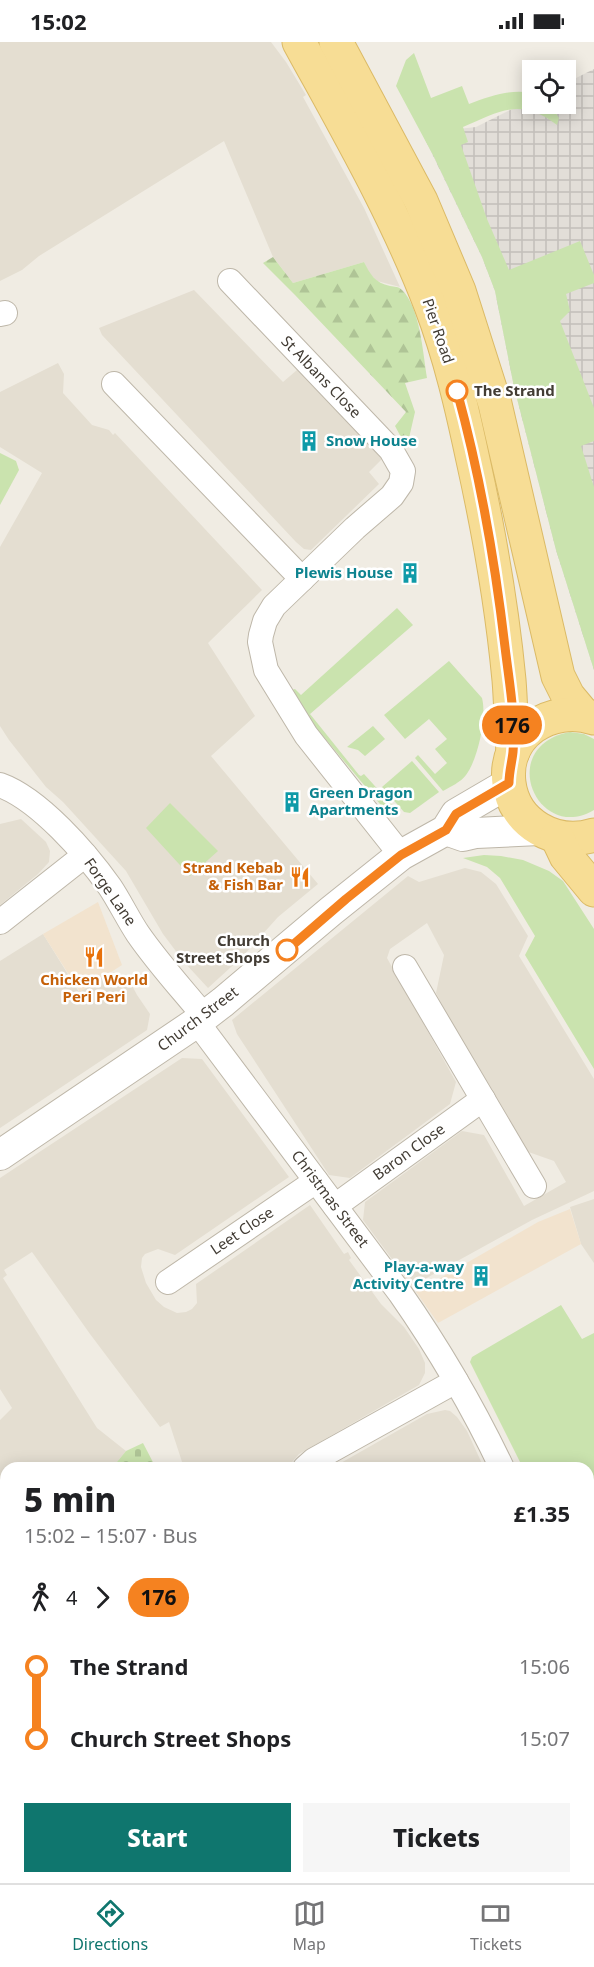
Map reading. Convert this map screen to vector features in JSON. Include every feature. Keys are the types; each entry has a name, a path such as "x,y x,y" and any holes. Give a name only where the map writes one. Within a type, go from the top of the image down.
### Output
{"main road":[{"name":"Pier Road","path":"299,42 383,197 418,274 447,354 468,435 489,541 509,678 514,801 524,818 573,838 566,855 594,890"},
{"path":"336,42 421,201 459,291 495,404 558,676 568,696 589,716"},
{"path":"511,768 529,729 555,715 569,713 589,716"}],"street":[{"name":"St Albans Close","path":"230,281 391,450 403,471 401,483 392,496 355,528 274,606 265,621 260,642 266,670 306,735 401,855"},
{"path":"114,384 302,579"},
{"name":"Church Street","path":"0,1155 200,1019 401,855 446,830 456,814 511,768"},
{"name":"Forge Lane","path":"0,785 26,798 37,807 85,855 112,890 139,935 200,1019"},
{"path":"446,830 464,836 476,833 573,838"},
{"path":"0,922 85,855"},
{"path":"405,967 534,1186"},
{"name":"Christmas Street","path":"200,1019 316,1181 407,1302 482,1425 499,1462"},
{"name":"Baron Close","path":"335,1206 483,1099"},
{"name":"Leet Close","path":"168,1282 316,1181"},
{"path":"312,1462 456,1381"}],"shaded area":[{"path":"0,42 271,42 306,95 303,97 364,208 400,287 377,281 369,273 364,262 293,283 273,257 224,141 39,256 22,270 0,281"},
{"path":"594,69 594,670 556,550 514,387 495,291 482,257 422,133 476,127 522,104 522,114 576,114 576,78"},
{"path":"194,290 283,382 297,370 382,459 369,472 379,484 311,550 304,549 296,542 102,335 99,328"},
{"path":"58,363 64,374 63,393 92,425 109,430 113,435 115,433 262,590 208,643 255,716 211,756 318,884 278,917 242,957 208,988 163,934 126,871 63,802 46,787 0,726 0,547 42,473 0,447 0,392"},
{"path":"21,819 46,842 50,851 49,862 0,905 0,824"},
{"path":"465,868 481,872 496,884 528,936 519,956 594,1079 594,1191 532,1220 412,1286 363,1220 365,1202 462,1131 484,1135 524,1206 566,1182 554,1161 520,1149 522,1143 515,1140 449,1018 436,993 444,955 427,923 390,949 387,958 456,1082 450,1104 350,1178 329,1175 237,1034 232,1020 408,876 419,882"},
{"path":"98,902 122,965 80,992 43,934"},
{"path":"43,934 79,992 111,972 127,976 150,1014 147,1030 0,1128 0,961"},
{"path":"182,1058 202,1059 289,1177 175,1255 158,1249 145,1254 141,1267 146,1283 156,1300 177,1313 192,1309 197,1303 196,1284 310,1205 344,1254 348,1252 351,1258 349,1260 381,1304 404,1327 419,1349 425,1363 425,1373 419,1385 299,1454 292,1462 182,1462 169,1422 160,1427 32,1252 4,1270 7,1275 3,1278 97,1428 126,1451 117,1462 0,1462 0,1420 12,1408 0,1389 0,1178"},
{"path":"594,1199 594,1263 581,1244 570,1207"},
{"path":"570,1209 581,1244 438,1323 416,1292 538,1222"},
{"path":"445,1410 457,1417 467,1431 481,1462 343,1462 427,1414"}],"green space":[{"path":"414,53 431,98 462,86 469,104 493,96 522,92 522,109 500,112 463,127 468,142 461,145 487,219 509,270 580,241 594,275 594,283 566,294 570,311 560,321 594,408 594,441 581,446 594,487 594,670 556,550 514,387 495,291 482,257 434,157 396,86 406,60"},
{"path":"539,114 556,114 559,118 557,125"},
{"path":"273,257 293,283 364,262 377,280 402,290 417,319 427,378 405,383 415,412 409,438 402,439 395,426 406,412 263,263"},
{"path":"0,453 16,461 19,470 0,505"},
{"path":"397,608 413,625 310,714 359,775 364,774 392,805 392,810 385,810 307,717 292,690 295,689 301,695"},
{"path":"449,661 482,698 483,716 478,749 470,768 461,780 443,791 415,758 418,755 435,774 447,763 435,749 447,739 429,719 405,739 384,715"},
{"path":"373,726 385,739 365,756 358,750 347,747"},
{"path":"570,732 584,734 594,739 594,810 574,817 556,814 542,804 532,789 530,772 534,755 547,741"},
{"path":"412,761 439,792 410,813 404,812 382,787"},
{"path":"170,803 218,851 190,876 146,828"},
{"path":"484,855 523,860 549,871 563,881 594,929 594,1069 525,955 535,936 500,878 487,867 463,858"},
{"path":"561,1305 582,1339 594,1333 594,1462 520,1462 470,1362 472,1357"},
{"path":"143,1443 153,1462 117,1462 126,1451"}],"bus line":[{"name":"176","path":"287,950 401,855 446,830 456,814 509,783 513,728 501,610 483,504 457,391"}],"place":[{"name":"The Strand","path":"457,391"},
{"name":"Snow House","path":"309,441"},
{"name":"Plewis House","path":"410,573"},
{"name":"Green Dragon Apartments","path":"292,802"},
{"name":"Strand Kebab & Fish Bar","path":"300,877"},
{"name":"Church Street Shops","path":"287,950"},
{"name":"Chicken World Peri Peri","path":"94,957"},
{"name":"Play-a-way Activity Centre","path":"481,1276"}]}
